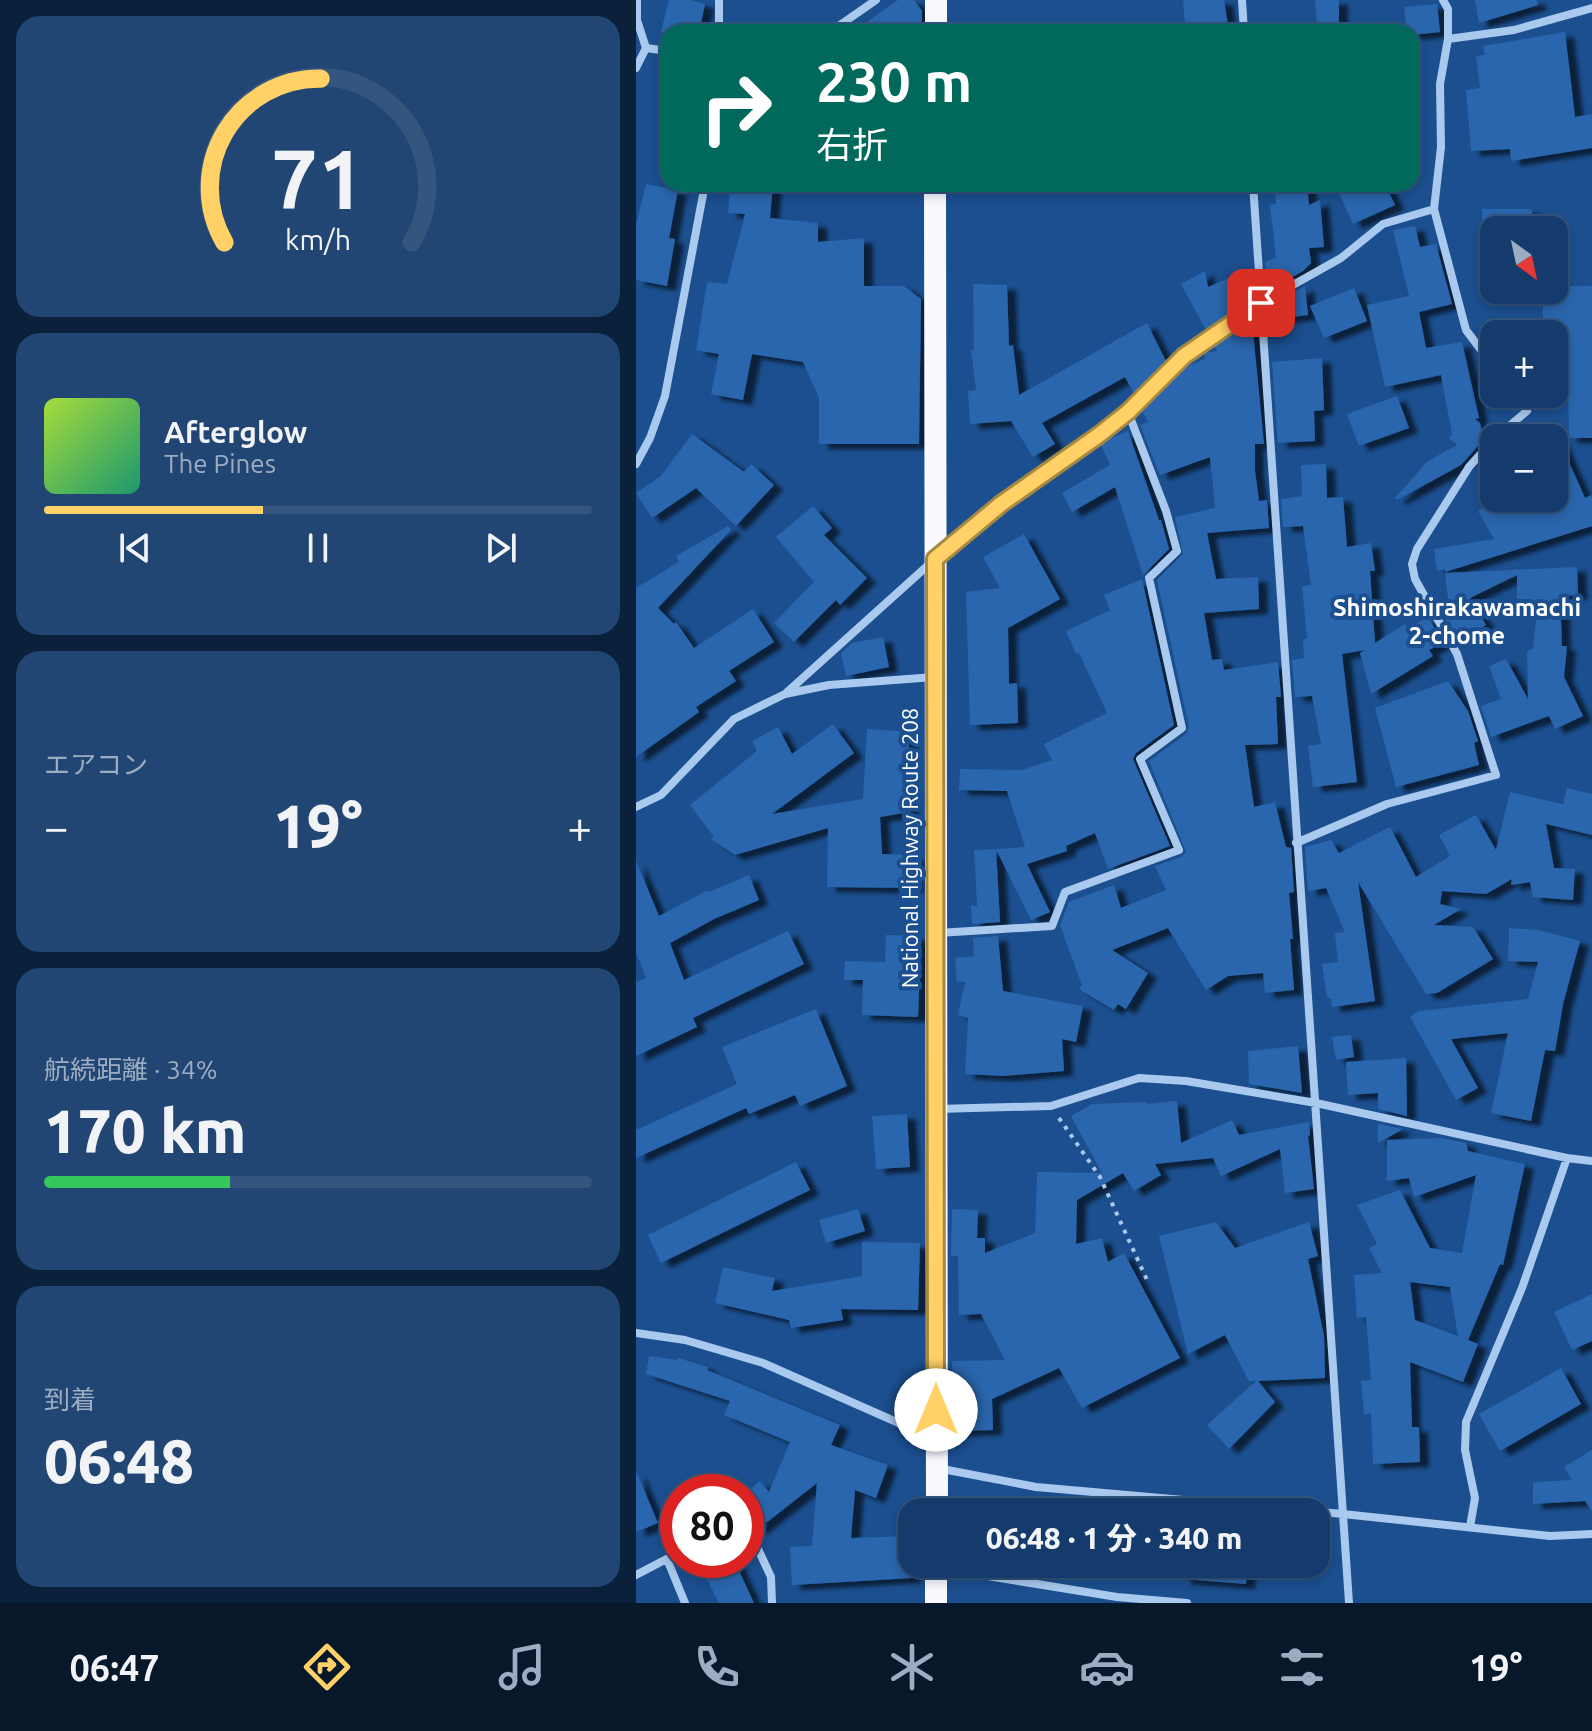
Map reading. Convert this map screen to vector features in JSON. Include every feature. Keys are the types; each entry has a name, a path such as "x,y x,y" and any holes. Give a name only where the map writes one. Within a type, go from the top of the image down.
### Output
{"highway":[{"path":"936,0 936,24"},
{"name":"National Highway Route 208","path":"935,192 937,1498"},
{"path":"936,1578 936,1603"}],"street":[{"path":"636,68 646,48 637,20 637,0"},
{"path":"719,0 719,24"},
{"path":"842,24 876,0"},
{"path":"1242,0 1244,24"},
{"path":"1443,0 1448,9 1448,39 1440,84 1441,147 1434,209 1466,330 1480,348"},
{"path":"1448,39 1514,30 1592,8"},
{"path":"646,48 660,50"},
{"path":"636,464 650,438 665,396 703,192"},
{"path":"1254,192 1349,1603"},
{"path":"785,694 1001,504 1128,412 1184,356 1261,303 1341,258 1383,224 1434,209"},
{"path":"1512,424 1527,411 1525,408"},
{"path":"935,933 1052,926 1065,892 1179,850 1140,759 1182,728 1149,578 1177,551 1166,511 1128,412"},
{"path":"1296,843 1387,804 1496,775 1457,654 1415,579 1412,564 1417,549 1469,467 1480,455"},
{"path":"636,807 661,795 734,719 785,694 829,685 935,676"},
{"path":"935,1109 1051,1106 1139,1078 1186,1081 1316,1103 1592,1161"},
{"path":"1470,1527 1475,1498 1465,1450 1466,1422 1522,1288 1567,1158"},
{"path":"636,1333 685,1340 763,1363 936,1440"},
{"path":"937,1468 1036,1487 1550,1536 1592,1534"},
{"path":"764,1562 771,1577 772,1603"},
{"path":"636,1575 660,1563"},
{"path":"675,1578 685,1603"},
{"path":"1006,1578 1117,1597 1187,1603"}],"path":[{"path":"1051,1106 1100,1177 1147,1280"}],"building":[{"path":"669,0 691,0 705,4 701,24 663,24"},
{"path":"898,0 914,0 922,11 922,24 864,24"},
{"path":"1183,0 1224,0 1228,24 1185,24"},
{"path":"1315,0 1339,0 1339,24 1317,24"},
{"path":"1475,0 1537,0 1538,5 1479,23"},
{"path":"1437,4 1440,32 1420,34 1420,24 1406,24 1404,7"},
{"path":"1565,32 1575,117 1592,114 1592,148 1511,161 1510,149 1471,151 1466,90 1480,88 1476,56 1485,55 1483,46"},
{"path":"646,184 660,187 660,192 678,192 669,238 675,239 667,286 636,280 636,225"},
{"path":"729,192 772,192 770,218 818,223 818,242 864,238 864,286 904,286 921,299 919,444 819,444 819,398 803,362 752,354 743,400 711,394 719,354 696,350 707,282 727,284 745,214 728,213"},
{"path":"1275,192 1308,192 1309,205 1320,200 1324,247 1309,248 1311,263 1303,271 1267,291 1265,262 1276,258 1270,205 1276,204"},
{"path":"1338,192 1389,192 1395,205 1353,224"},
{"path":"1482,209 1532,209 1532,216 1482,216"},
{"path":"1415,226 1420,247 1436,244 1452,304 1419,312 1426,348 1462,342 1479,418 1475,419 1480,424 1480,444 1461,465 1397,500 1395,498 1428,461 1457,445 1449,438 1452,434 1441,375 1385,387 1367,305 1409,296 1393,230"},
{"path":"1252,268 1254,299 1207,332 1181,284 1205,271 1208,287"},
{"path":"973,284 1007,285 1009,346 1013,345 1019,395 1147,323 1167,363 1135,395 1125,377 1042,423 1055,444 1033,457 1011,421 970,424 968,391 976,390 971,350 974,350"},
{"path":"1305,286 1308,315 1269,320 1268,307"},
{"path":"1568,286 1592,286 1592,438 1569,438 1568,320 1543,320 1543,304 1568,304"},
{"path":"1354,288 1367,321 1324,338 1310,306"},
{"path":"1255,316 1252,322 1264,444 1255,444 1255,471 1259,501 1267,500 1269,528 1207,533 1216,579 1258,577 1259,609 1204,613 1212,660 1222,659 1224,670 1278,662 1281,697 1276,697 1278,744 1245,745 1254,807 1275,802 1286,847 1291,848 1294,892 1289,893 1294,990 1265,993 1263,973 1228,976 1206,990 1168,928 1112,950 1148,973 1126,1009 1118,1004 1114,1010 1079,989 1082,985 1060,925 1069,902 1114,885 1121,908 1166,890 1155,866 1181,857 1186,852 1149,761 1186,734 1189,727 1157,580 1183,554 1175,517 1215,508 1210,457 1160,475 1140,425 1148,422 1141,409 1182,368 1205,359 1204,353 1217,351 1213,344"},
{"path":"1322,358 1324,410 1314,411 1315,441 1278,443 1272,362"},
{"path":"1397,396 1409,428 1359,446 1347,414"},
{"path":"1128,431 1169,549 1143,575 1115,487 1072,512 1062,493 1110,465 1100,443"},
{"path":"692,434 744,472 751,464 774,485 736,526 696,488 652,518 636,493 661,476"},
{"path":"1568,460 1585,498 1592,495 1592,526 1445,572 1445,569 1437,571 1434,549 1494,539 1478,511 1568,512"},
{"path":"1326,464 1327,498 1343,497 1347,547 1371,543 1375,571 1370,571 1375,643 1405,624 1408,628 1428,617 1443,643 1429,650 1433,656 1371,694 1360,653 1365,650 1342,654 1357,782 1313,787 1308,746 1321,744 1312,696 1295,697 1292,660 1304,658 1303,639 1307,639 1302,586 1311,585 1303,526 1283,527 1281,499 1302,496 1301,465"},
{"path":"813,506 832,528 824,535 867,578 840,605 836,600 794,642 774,623 814,582 776,537"},
{"path":"728,526 731,530 658,608 674,624 676,622 694,648 753,609 774,642 729,671 736,681 696,707 699,712 636,757 636,588 679,562 676,556"},
{"path":"1024,534 1060,599 1008,628 1009,684 1017,683 1018,723 970,725 966,592 1000,588 983,557"},
{"path":"1577,567 1578,595 1560,596 1562,646 1567,646 1564,677 1583,716 1555,729 1549,716 1491,737 1481,706 1501,699 1489,666 1506,659 1528,699 1527,651 1533,649 1537,612 1526,612 1526,599 1517,599 1517,575 1470,598 1486,625 1466,637 1464,632 1455,637 1441,610 1449,606 1445,573"},
{"path":"1142,579 1174,725 1136,753 1133,759 1170,846 1108,869 1095,833 1066,846 1067,851 1027,864 1050,912 1031,920 996,849 1025,847 1007,791 959,790 960,769 1022,770 1052,760 1044,744 1107,713 1066,631 1110,610 1104,595"},
{"path":"883,637 889,667 846,676 841,653 852,643"},
{"path":"1448,681 1468,711 1478,741 1474,743 1479,765 1396,787 1375,708"},
{"path":"833,724 854,753 772,814 863,799 867,729 910,732 906,789 910,812 880,817 882,854 915,855 914,888 827,887 828,828 735,855 711,839 714,837 690,805 757,751 752,741 778,727 792,754"},
{"path":"1567,788 1592,794 1592,835 1546,824 1554,868 1575,869 1573,900 1533,897 1530,882 1511,885 1512,879 1486,894 1442,891 1440,904 1461,909 1434,925 1473,927 1493,959 1437,993 1426,994 1358,882 1375,1001 1332,1007 1331,998 1327,998 1322,964 1338,962 1335,933 1345,932 1326,888 1308,891 1305,847 1331,840 1339,853 1390,827 1416,877 1450,856 1439,835 1476,815 1496,850 1510,792 1563,804"},
{"path":"996,849 1000,922 972,924 971,906 977,906 974,850"},
{"path":"636,861 659,916 708,890 749,875 759,900 714,919 670,943 684,980 788,931 804,964 693,1018 697,1027 636,1056 636,982 646,978 636,952"},
{"path":"1509,928 1539,930 1580,941 1563,1004 1555,1051 1545,1050 1531,1121 1491,1113 1508,1033 1451,1039 1478,1088 1456,1100 1410,1017 1419,1011 1528,999 1538,962 1508,961"},
{"path":"886,935 921,936 918,1017 862,1015 863,980 844,980 845,961 885,962"},
{"path":"998,936 1003,991 1083,1006 1076,1042 1062,1039 1064,1071 1003,1076 965,1074 968,1018 958,1015 965,982 957,982 955,958 974,956 973,938"},
{"path":"816,1009 847,1086 800,1106 795,1095 749,1114 746,1108 636,1158 636,1130 737,1084 722,1047"},
{"path":"1351,1035 1354,1057 1336,1060 1332,1037"},
{"path":"1298,1046 1302,1093 1249,1084 1248,1051"},
{"path":"1406,1058 1407,1116 1378,1109 1378,1093 1348,1095 1346,1062"},
{"path":"1177,1101 1181,1143 1232,1120 1239,1135 1309,1122 1314,1189 1285,1193 1280,1149 1221,1176 1213,1158 1155,1164 1161,1175 1134,1191 1123,1173 1077,1200 1076,1244 1102,1238 1108,1262 1124,1253 1180,1358 1082,1408 1059,1368 992,1399 993,1430 953,1431 952,1361 1005,1360 981,1314 959,1315 958,1256 951,1256 952,1209 978,1210 977,1238 985,1238 985,1253 1035,1233 1037,1172 1102,1173 1071,1116 1092,1104"},
{"path":"907,1114 910,1167 876,1169 872,1116"},
{"path":"1378,1124 1403,1129 1378,1143"},
{"path":"1442,1138 1466,1143 1468,1151 1525,1164 1503,1265 1500,1264 1468,1340 1478,1344 1463,1382 1410,1362 1412,1427 1419,1427 1420,1462 1373,1464 1371,1413 1364,1415 1361,1381 1371,1380 1366,1317 1357,1318 1354,1275 1382,1273 1369,1248 1377,1244 1357,1205 1400,1190 1430,1248 1462,1253 1476,1175 1414,1197 1409,1178 1387,1181 1387,1140","holes":["1410,1282 1450,1287 1458,1336 1415,1320"]},
{"path":"796,1162 810,1190 661,1263 648,1235"},
{"path":"858,1209 865,1231 826,1243 819,1220"},
{"path":"1216,1222 1235,1248 1309,1222 1318,1256 1308,1259 1324,1336 1325,1378 1258,1381 1275,1402 1229,1449 1207,1425 1256,1381 1249,1381 1225,1335 1188,1354 1159,1236"},
{"path":"862,1242 920,1243 918,1310 841,1309 843,1320 791,1328 789,1320 715,1303 723,1267 775,1278 772,1291 862,1276"},
{"path":"1592,1294 1592,1341 1572,1350 1554,1312"},
{"path":"649,1356 678,1358 708,1367 707,1370 840,1425 831,1445 888,1465 876,1498 855,1490 851,1538 898,1536 898,1578 912,1578 792,1585 790,1547 812,1546 817,1483 764,1525 764,1486 769,1492 790,1442 724,1415 730,1401 646,1374"},
{"path":"1561,1368 1581,1404 1500,1451 1479,1414"},
{"path":"1592,1450 1592,1512 1585,1501 1533,1504 1533,1482 1572,1480 1564,1467"},
{"path":"636,1471 658,1523 636,1532"},
{"path":"706,1578 742,1578 754,1603 719,1603"},
{"path":"1182,1578 1246,1578 1246,1584"}],"district":[{"name":"Shimoshirakawamachi 2-chome","path":"1457,621"}],"route":[{"path":"936,1410 935,559 1001,504 1128,412 1184,356 1261,303"}]}
